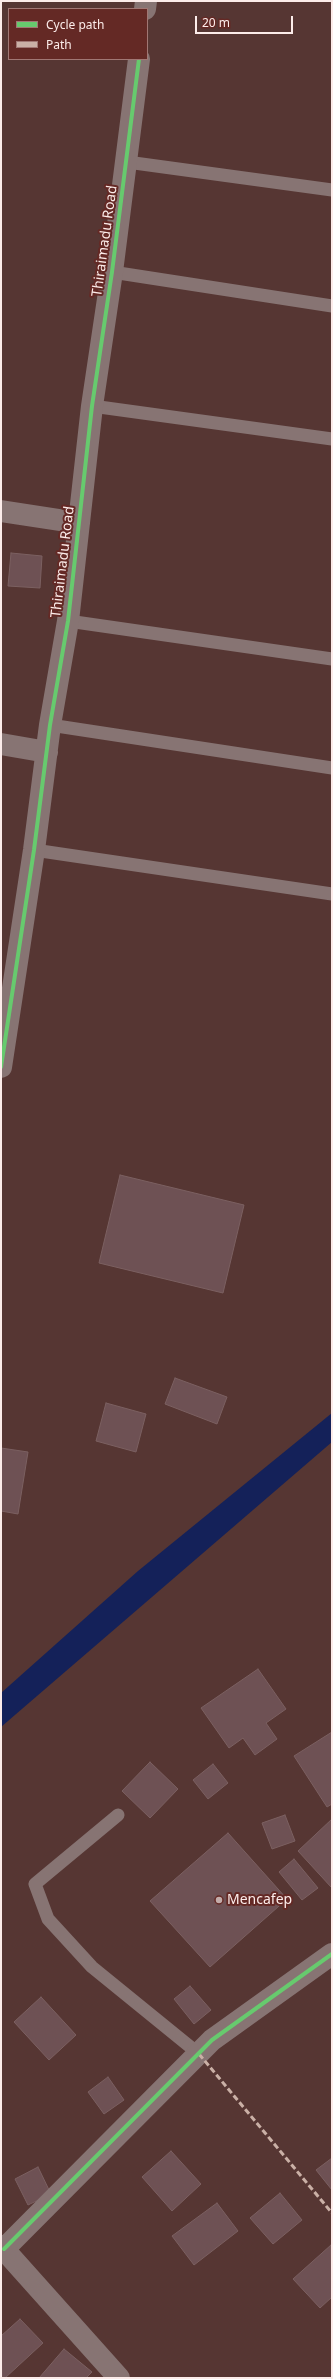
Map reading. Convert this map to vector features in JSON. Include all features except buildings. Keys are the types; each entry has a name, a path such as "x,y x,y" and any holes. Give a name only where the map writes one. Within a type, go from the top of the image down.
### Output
{"street":[{"name":"Thiraimadu Road","path":"1,1067 5,1012 34,850 50,725 68,621 92,406 127,162 139,60"},
{"path":"1,511 79,523"},
{"path":"1,744 47,752"},
{"path":"119,2378 2,2248 212,2040 332,1954"}],"lane":[{"path":"127,162 332,190"},
{"path":"112,272 332,306"},
{"path":"92,406 332,439"},
{"path":"68,621 332,659"},
{"path":"50,725 332,768"},
{"path":"34,850 332,894"},
{"path":"118,1815 35,1884 48,1920 92,1967 199,2054"}],"shaded area":[{"path":"332,1413 332,1442 1,1727 1,1693 138,1571"}],"marked path":[{"path":"199,2054 332,2213"}],"cycle path":[{"path":"1,1067 34,850 50,725 68,621 92,406 112,272 139,60"},
{"path":"4,2249 212,2040 332,1954"}],"place":[{"name":"Mencafep","path":"219,1900"}]}
